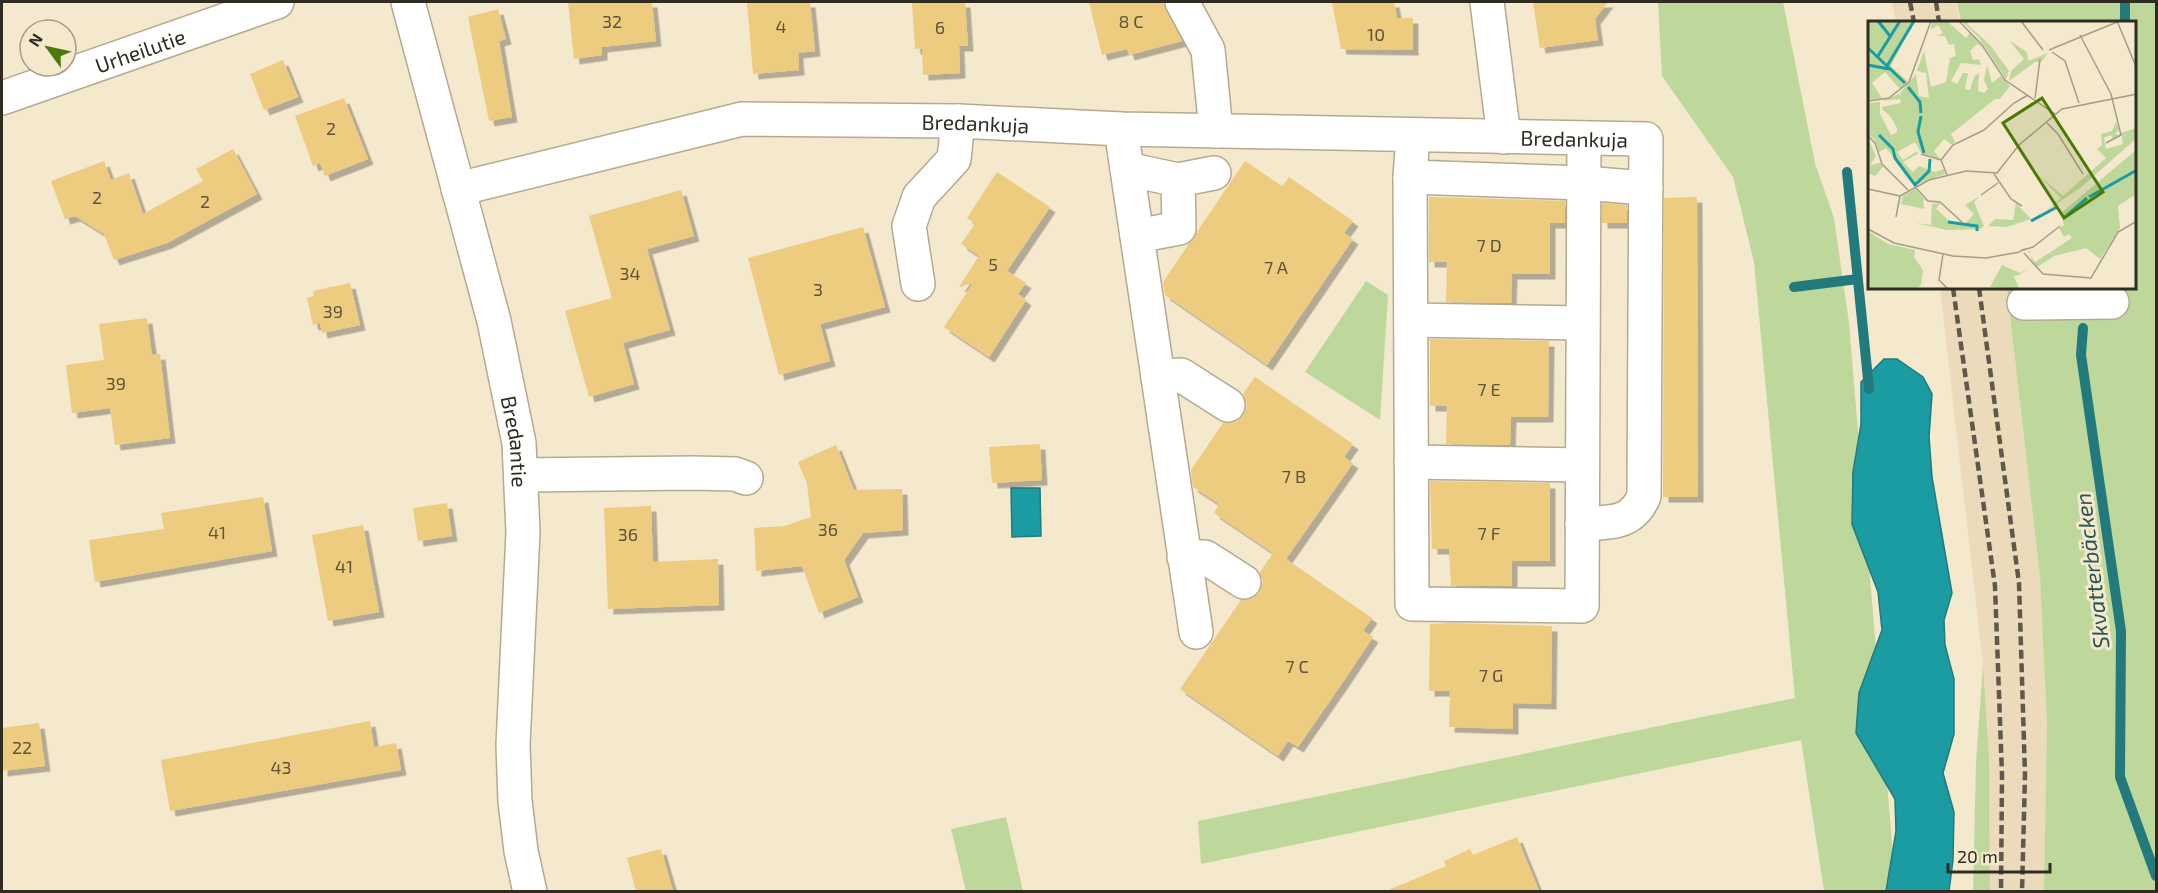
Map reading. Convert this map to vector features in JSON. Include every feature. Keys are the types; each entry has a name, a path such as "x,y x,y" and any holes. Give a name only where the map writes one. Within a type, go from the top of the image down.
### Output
{"street":[{"name":"Urheilutie","path":"2,98 277,2"},
{"name":"Bredantie","path":"408,2 494,321 519,443 523,532 513,745 514,790 521,851 530,891"},
{"path":"1182,2 1208,50 1216,131"},
{"name":"Bredankuja","path":"1487,2 1503,136"},
{"name":"Bredankuja","path":"458,189 742,119 1646,139 1646,188"},
{"path":"918,284 909,226 919,197 954,159 958,122"},
{"path":"1121,129 1158,377 1178,447 1184,557 1196,632"},
{"path":"1413,135 1410,177 1412,604 1582,606 1584,138"},
{"path":"1127,168 1178,180 1214,173"},
{"path":"1410,177 1583,183 1646,188 1644,496 1639,509 1623,520 1582,524"},
{"path":"1137,236 1179,228 1178,180"},
{"path":"2024,303 2112,302"},
{"path":"1411,320 1582,323"},
{"path":"1158,377 1181,375 1228,405"},
{"path":"1411,462 1582,465"},
{"path":"521,474 702,473 735,474 746,478"},
{"path":"1184,557 1206,557 1244,582"}],"shaded area":[{"path":"1892,2 1956,2 1960,21 1896,21"},
{"path":"1940,290 2007,290 2011,310 2040,577 2047,723 2044,891 1990,891 1989,757 1983,665"}],"green space":[{"path":"1658,2 1783,2 1815,163 1834,218 1849,323 1896,891 1824,891 1801,740 1201,864 1198,821 1795,698 1754,262 1733,177 1662,76"},
{"path":"1957,2 2156,2 2156,891 2044,891 2047,723 2040,577 2007,290 2137,290 2137,21 1961,21"},
{"path":"1366,281 1388,295 1380,420 1305,372"},
{"path":"1983,665 1989,757 1990,891 1973,892 1976,763"},
{"path":"1006,817 1023,891 966,891 951,829"}],"water":[{"path":"1884,359 1897,359 1923,377 1932,394 1929,437 1932,477 1952,593 1944,620 1945,645 1954,679 1954,734 1943,773 1954,812 1953,860 1949,891 1886,891 1896,831 1895,799 1856,733 1859,693 1882,630 1878,592 1852,524 1853,472 1861,424 1861,382"},
{"path":"1011,488 1040,488 1041,536 1012,537"}],"building":[{"path":"568,2 652,2 656,41 602,47 602,55 574,59"},
{"path":"747,2 810,2 815,51 798,53 799,70 753,74"},
{"path":"912,2 965,2 968,46 959,46 960,73 923,75 922,48 915,49"},
{"path":"1089,2 1163,2 1182,41 1129,55 1127,49 1102,55"},
{"path":"1332,2 1394,2 1397,18 1413,18 1413,50 1341,49"},
{"path":"1533,2 1608,2 1595,19 1598,40 1540,48"},
{"path":"498,9 506,39 499,41 512,117 489,121 468,17"},
{"path":"283,60 298,97 264,110 250,74"},
{"path":"344,98 368,159 325,176 320,163 313,166 295,116"},
{"path":"233,149 257,194 167,243 114,260 104,234 75,216 65,219 51,181 104,161 111,180 129,173 143,214 203,181 196,169"},
{"path":"1245,161 1282,186 1289,177 1353,221 1344,233 1353,239 1267,365 1165,295 1163,282"},
{"path":"997,172 1050,207 1007,271 1026,283 1018,294 1026,300 989,357 944,327 973,283 959,287 979,256 961,244 975,224 967,218"},
{"path":"681,190 694,236 647,249 670,330 623,343 634,384 589,397 565,311 612,298 589,216"},
{"path":"1429,197 1565,201 1565,223 1550,223 1550,274 1512,274 1511,303 1446,302 1447,262 1429,262"},
{"path":"1697,197 1698,497 1663,497 1664,198"},
{"path":"1602,203 1627,205 1627,223 1602,223"},
{"path":"863,227 885,307 820,324 830,361 779,375 748,258"},
{"path":"350,283 360,325 322,333 320,323 313,325 307,298 314,296 313,291"},
{"path":"147,318 152,355 160,354 170,438 115,445 110,408 72,413 66,365 104,360 99,324"},
{"path":"1430,339 1549,341 1548,417 1511,417 1510,445 1446,444 1447,406 1430,406"},
{"path":"1255,377 1353,444 1344,457 1353,463 1286,559 1372,618 1363,631 1373,637 1345,679 1298,747 1288,741 1278,756 1180,689 1241,600 1252,599 1259,593 1263,582 1260,572 1273,553 1214,513 1219,504 1193,487 1191,470 1223,423 1236,422 1243,416 1247,405 1243,394"},
{"path":"1040,444 1042,480 992,483 989,447"},
{"path":"836,445 854,490 902,489 903,530 863,533 844,560 858,597 819,613 802,566 756,571 754,528 785,526 811,517 807,484 798,462"},
{"path":"1430,481 1550,483 1550,561 1512,561 1512,586 1451,586 1449,549 1432,549"},
{"path":"263,497 272,551 95,582 89,540 164,529 161,513"},
{"path":"447,503 452,536 418,541 413,508"},
{"path":"651,506 653,562 718,559 719,605 608,609 604,508"},
{"path":"363,525 379,612 328,621 312,535"},
{"path":"1430,624 1552,626 1551,704 1513,703 1513,729 1449,727 1450,691 1429,691"},
{"path":"370,721 374,747 396,743 401,770 170,811 161,760"},
{"path":"39,723 45,766 2,771 2,728"},
{"path":"1517,837 1539,891 1386,891 1446,866 1444,861 1470,849 1473,855"},
{"path":"661,849 673,891 636,891 627,858"}],"waterway":[{"name":"Skvatterbäcken","path":"2125,2 2125,21"},
{"path":"1847,172 1869,389"},
{"path":"1794,287 1858,279"},
{"name":"Skvatterbäcken","path":"2083,328 2081,355 2121,631 2120,777 2156,876"}],"railway":[{"path":"1910,2 1914,21"},
{"path":"1936,2 1939,21"},
{"path":"1953,290 1995,586 2002,775 2001,892"},
{"path":"1979,290 2019,583 2025,775 2022,892"}]}
